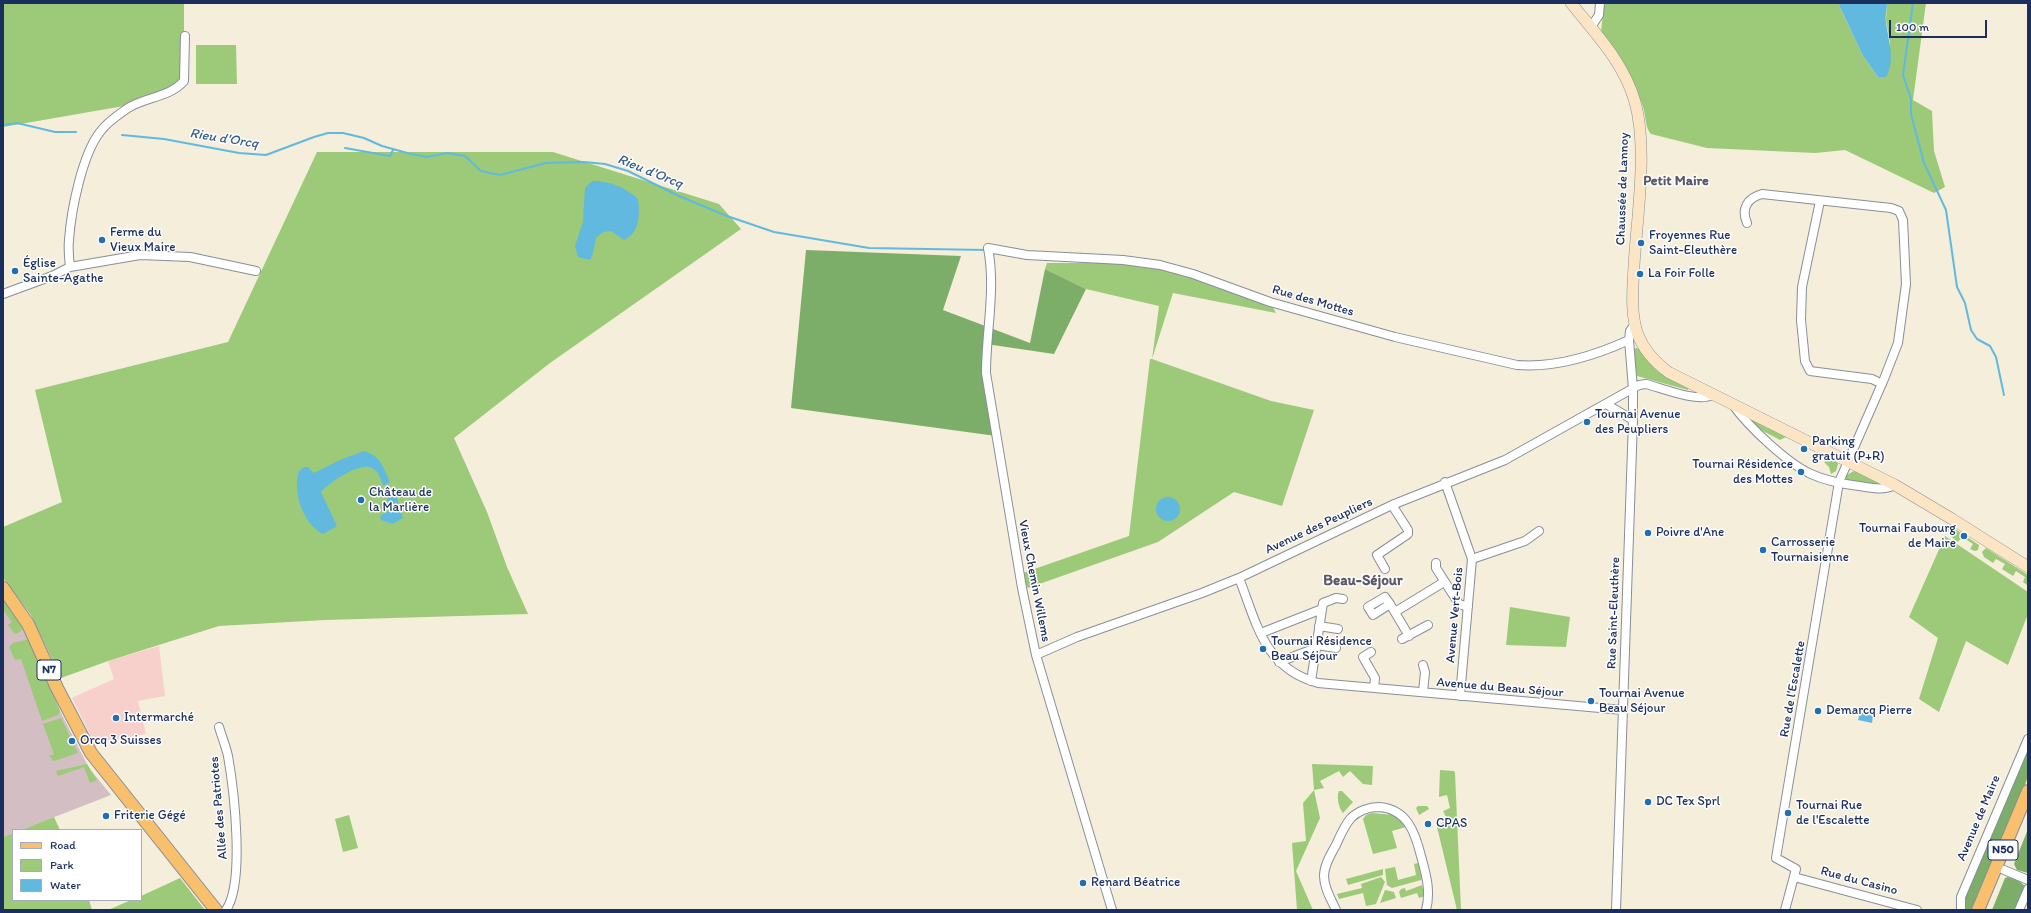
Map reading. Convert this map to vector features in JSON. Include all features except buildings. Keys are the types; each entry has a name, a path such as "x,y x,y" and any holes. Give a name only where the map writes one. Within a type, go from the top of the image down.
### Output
{"main road":[{"name":"Chaussée de Lannoy","path":"1571,3 1613,56 1627,80 1635,102 1639,125 1640,152 1632,299 1635,324 1641,343 1660,366 1677,377 1895,485 2028,567"},
{"name":"N7","path":"3,588 28,624 57,688 91,753 216,910"},
{"name":"N50","path":"1978,910 2028,791"},
{"name":"N50","path":"1987,910 2028,811"}],"street":[{"path":"1591,27 1599,15 1600,3"},
{"path":"70,267 69,241 75,200 88,156 99,133 112,119 129,108 177,89 181,85 184,80 185,36"},
{"name":"Rue de l'Escalette","path":"1747,223 1744,216 1745,207 1753,196 1762,194 1892,208 1899,211 1903,220 1906,284 1898,343 1882,384 1847,460 1839,482 1776,858 1796,869 1794,877"},
{"path":"1820,201 1802,287 1801,320 1805,361 1810,371 1872,379 1882,384"},
{"name":"Rue des Mottes","path":"988,248 1027,255 1123,260 1160,265 1192,274 1284,306 1394,337 1454,352 1517,365 1532,366 1587,357 1628,340"},
{"name":"Vieux Chemin Willems","path":"988,248 992,275 986,344 986,373 1022,588 1036,655 1112,910"},
{"path":"3,294 52,276 70,267 140,255 190,257 256,271"},
{"path":"1628,340 1630,331 1635,324"},
{"name":"Rue Saint-Eleuthère","path":"1616,910 1633,420 1633,389 1628,340"},
{"name":"Avenue des Peupliers","path":"1036,655 1077,637 1202,593 1239,578 1392,505 1445,482 1505,460 1633,389 1639,384 1646,384 1692,396 1708,397 1712,395"},
{"path":"1606,404 1633,420"},
{"path":"1732,404 1746,423 1794,463 1811,474 1839,482 1876,489 1887,489 1895,485"},
{"name":"Avenue Vert-Bois","path":"1445,482 1472,559 1460,696"},
{"path":"1385,569 1377,555 1408,534 1408,530 1392,505"},
{"name":"Avenue Vert-Bois","path":"1472,559 1525,541 1539,530"},
{"path":"1436,563 1436,568 1459,604 1468,607"},
{"name":"Avenue du Beau Séjour","path":"1239,578 1266,645 1279,662 1291,673 1311,682 1623,710"},
{"path":"1394,612 1444,582"},
{"path":"1311,682 1323,603 1336,598 1343,599"},
{"path":"1390,604 1405,638 1428,625"},
{"path":"1261,633 1322,609"},
{"path":"1319,626 1338,629"},
{"path":"1279,662 1316,646 1336,648"},
{"path":"1371,652 1363,657 1374,678 1374,688"},
{"path":"1423,664 1425,672 1423,692"},
{"name":"Allée des Patriotes","path":"219,727 228,755 237,851 233,896 226,910"},
{"name":"Avenue de Maire","path":"1961,910 1961,897 2028,739"},
{"path":"1336,910 1325,884 1324,874 1326,864 1350,820 1358,813 1375,807 1385,808 1398,813 1406,820 1414,832 1428,884 1429,897 1426,910"},
{"path":"2004,870 2028,880"},
{"path":"1785,910 1794,877"},
{"name":"Rue du Casino","path":"1794,877 1917,910"},
{"path":"2019,910 2028,889"}],"shaded area":[{"path":"3,599 30,639 61,713 89,768 111,795 24,829 12,829 12,833 3,837"},
{"path":"159,646 165,696 138,701 146,734 94,743 72,698 114,679 108,661"}],"green space":[{"path":"3,3 184,3 184,81 141,103 3,127"},
{"path":"1604,3 1838,3 1863,56 1878,77 1886,77 1890,43 1886,20 1887,3 1926,3 1913,100 1932,111 1934,151 1945,187 1934,193 1845,150 1815,153 1707,148 1651,134 1648,129 1644,110 1631,77 1601,32"},
{"path":"196,45 236,45 237,84 196,84"},
{"path":"317,152 553,152 719,204 741,229 550,363 454,438 487,512 507,567 528,614 325,620 219,626 108,661 61,678 31,615 3,578 3,527 62,502 35,390 228,342"},
{"path":"806,250 961,256 943,310 1030,343 1045,269 1086,289 1054,354 986,344 996,436 791,408"},
{"path":"1047,263 1146,263 1270,302 1276,313 1173,293 1152,359 1159,306 1086,289 1045,269"},
{"path":"1636,348 1640,349 1688,387 1688,390 1637,376 1632,351"},
{"path":"1150,359 1271,401 1314,410 1282,506 1234,492 1158,542 1028,588 1020,574 1129,536"},
{"path":"1750,419 1835,460 1838,464 1836,471 1831,474 1829,467 1824,462 1830,459 1786,437 1780,440 1763,431 1749,420"},
{"path":"1854,471 1858,471 1878,481 1877,485 1845,480 1845,476"},
{"path":"1949,525 1979,545 1978,550 1975,551 1970,549 1973,544 1962,537 1958,542 1950,535 1948,531"},
{"path":"1945,536 2028,592 2028,614 2008,665 1966,641 1939,712 1919,699 1938,638 1909,617"},
{"path":"1986,548 2028,575 2027,585 2023,582 2025,577 2016,571 2013,576 2002,569 2005,564 1996,559 1993,563 1984,557 1982,552"},
{"path":"3,599 23,628 20,632 15,634 8,625 12,622 3,610"},
{"path":"1510,607 1570,617 1566,647 1506,645"},
{"path":"30,639 60,711 58,715 42,721 21,659 15,660 9,647 13,643"},
{"path":"61,718 78,753 54,761 49,756 54,754 43,724"},
{"path":"2028,748 2028,776 2024,788 1973,910 1964,910 1964,896"},
{"path":"87,764 97,780 90,783 84,767 58,776 56,771"},
{"path":"1312,764 1373,766 1372,785 1363,784 1350,771 1343,777 1339,771 1320,781 1324,788 1314,790"},
{"path":"1440,770 1454,771 1455,773 1461,910 1457,910 1437,827 1447,819 1443,811 1450,808 1447,795 1439,797"},
{"path":"1314,790 1320,818 1296,871 1313,910 1297,910 1292,843 1306,841 1303,803"},
{"path":"1339,791 1342,791 1353,802 1343,813 1338,802"},
{"path":"1418,806 1427,806 1429,809 1419,815 1416,808"},
{"path":"1372,813 1394,815 1406,827 1392,831 1397,848 1373,854 1363,819 1366,815"},
{"path":"349,815 358,848 343,852 335,819"},
{"path":"54,817 60,829 24,829"},
{"path":"2028,829 2028,873 2017,870 2014,864"},
{"path":"12,833 12,901 89,901 92,910 3,910 3,837"},
{"path":"1418,863 1422,877 1421,880 1392,888 1387,885 1385,869 1395,867 1398,880 1416,875 1414,864"},
{"path":"1383,869 1383,875 1348,885 1346,879"},
{"path":"1381,877 1385,882 1376,904 1366,906 1363,893 1339,899 1337,894 1362,888 1361,884"},
{"path":"2008,877 2019,881 2025,886 2015,910 1992,910 2005,878"},
{"path":"180,878 205,910 108,910 129,901 142,901 142,896"},
{"path":"1422,885 1425,896 1419,898 1417,893 1401,898 1399,892 1401,889 1405,888 1406,891"},
{"path":"1385,890 1394,892 1396,898 1380,903"}],"water":[{"path":"1838,3 1887,3 1886,20 1891,57 1889,71 1886,77 1878,77 1863,56"},
{"path":"592,181 611,184 628,191 638,199 639,217 633,233 624,240 611,231 603,232 596,238 590,260 578,257 575,246 583,222 585,188"},
{"path":"364,451 370,453 378,459 390,482 383,486 376,471 367,467 353,470 330,483 321,492 337,526 323,534 310,523 301,507 297,488 299,471 304,467 308,467 314,473 340,460"},
{"path":"392,491 396,495 403,518 393,524 381,520 380,516 390,510 385,493"},
{"path":"1168,497 1173,498 1179,504 1179,514 1173,520 1168,521 1163,520 1157,514 1156,509 1157,504 1163,498"},
{"path":"1860,712 1873,716 1872,723 1858,720"}],"waterway":[{"path":"1913,3 1903,75 1911,99 1911,114 1924,163 1946,210 1957,287 1965,303 1971,330 1977,339 1990,346 1996,357 2004,395"},
{"name":"Rieu d'Orcq","path":"3,125 17,123 55,132 76,132"},
{"name":"Rieu d'Orcq","path":"122,135 164,139 239,153 266,155 314,137 328,133 343,133 364,138 382,146 411,154 427,157 447,153 465,156 481,171 500,175 546,163 584,162 605,164 628,171 679,196 727,216 774,232 869,248 986,250"},
{"path":"345,148 390,156 393,150"}],"place":[{"name":"Ferme du Vieux Maire","path":"102,240"},
{"name":"Froyennes Rue Saint-Eleuthère","path":"1641,243"},
{"name":"Église Sainte-Agathe","path":"15,271"},
{"name":"La Foir Folle","path":"1640,274"},
{"name":"Tournai Avenue des Peupliers","path":"1587,422"},
{"name":"Parking gratuit (P+R)","path":"1804,449"},
{"name":"Tournai Résidence des Mottes","path":"1801,472"},
{"name":"Château de la Marlière","path":"361,500"},
{"name":"Poivre d'Ane","path":"1648,533"},
{"name":"Tournai Faubourg de Maire","path":"1964,536"},
{"name":"Carrosserie Tournaisienne","path":"1763,550"},
{"name":"Tournai Résidence Beau Séjour","path":"1263,649"},
{"name":"Tournai Avenue Beau Séjour","path":"1591,701"},
{"name":"Demarcq Pierre","path":"1818,711"},
{"name":"Intermarché","path":"116,718"},
{"name":"Orcq 3 Suisses","path":"72,741"},
{"name":"DC Tex Sprl","path":"1648,802"},
{"name":"Tournai Rue de l'Escalette","path":"1788,813"},
{"name":"Friterie Gégé","path":"106,816"},
{"name":"CPAS","path":"1428,824"},
{"name":"Renard Béatrice","path":"1083,883"}],"district":[{"name":"Petit Maire","path":"1676,181"},
{"name":"Beau-Séjour","path":"1363,581"}]}
